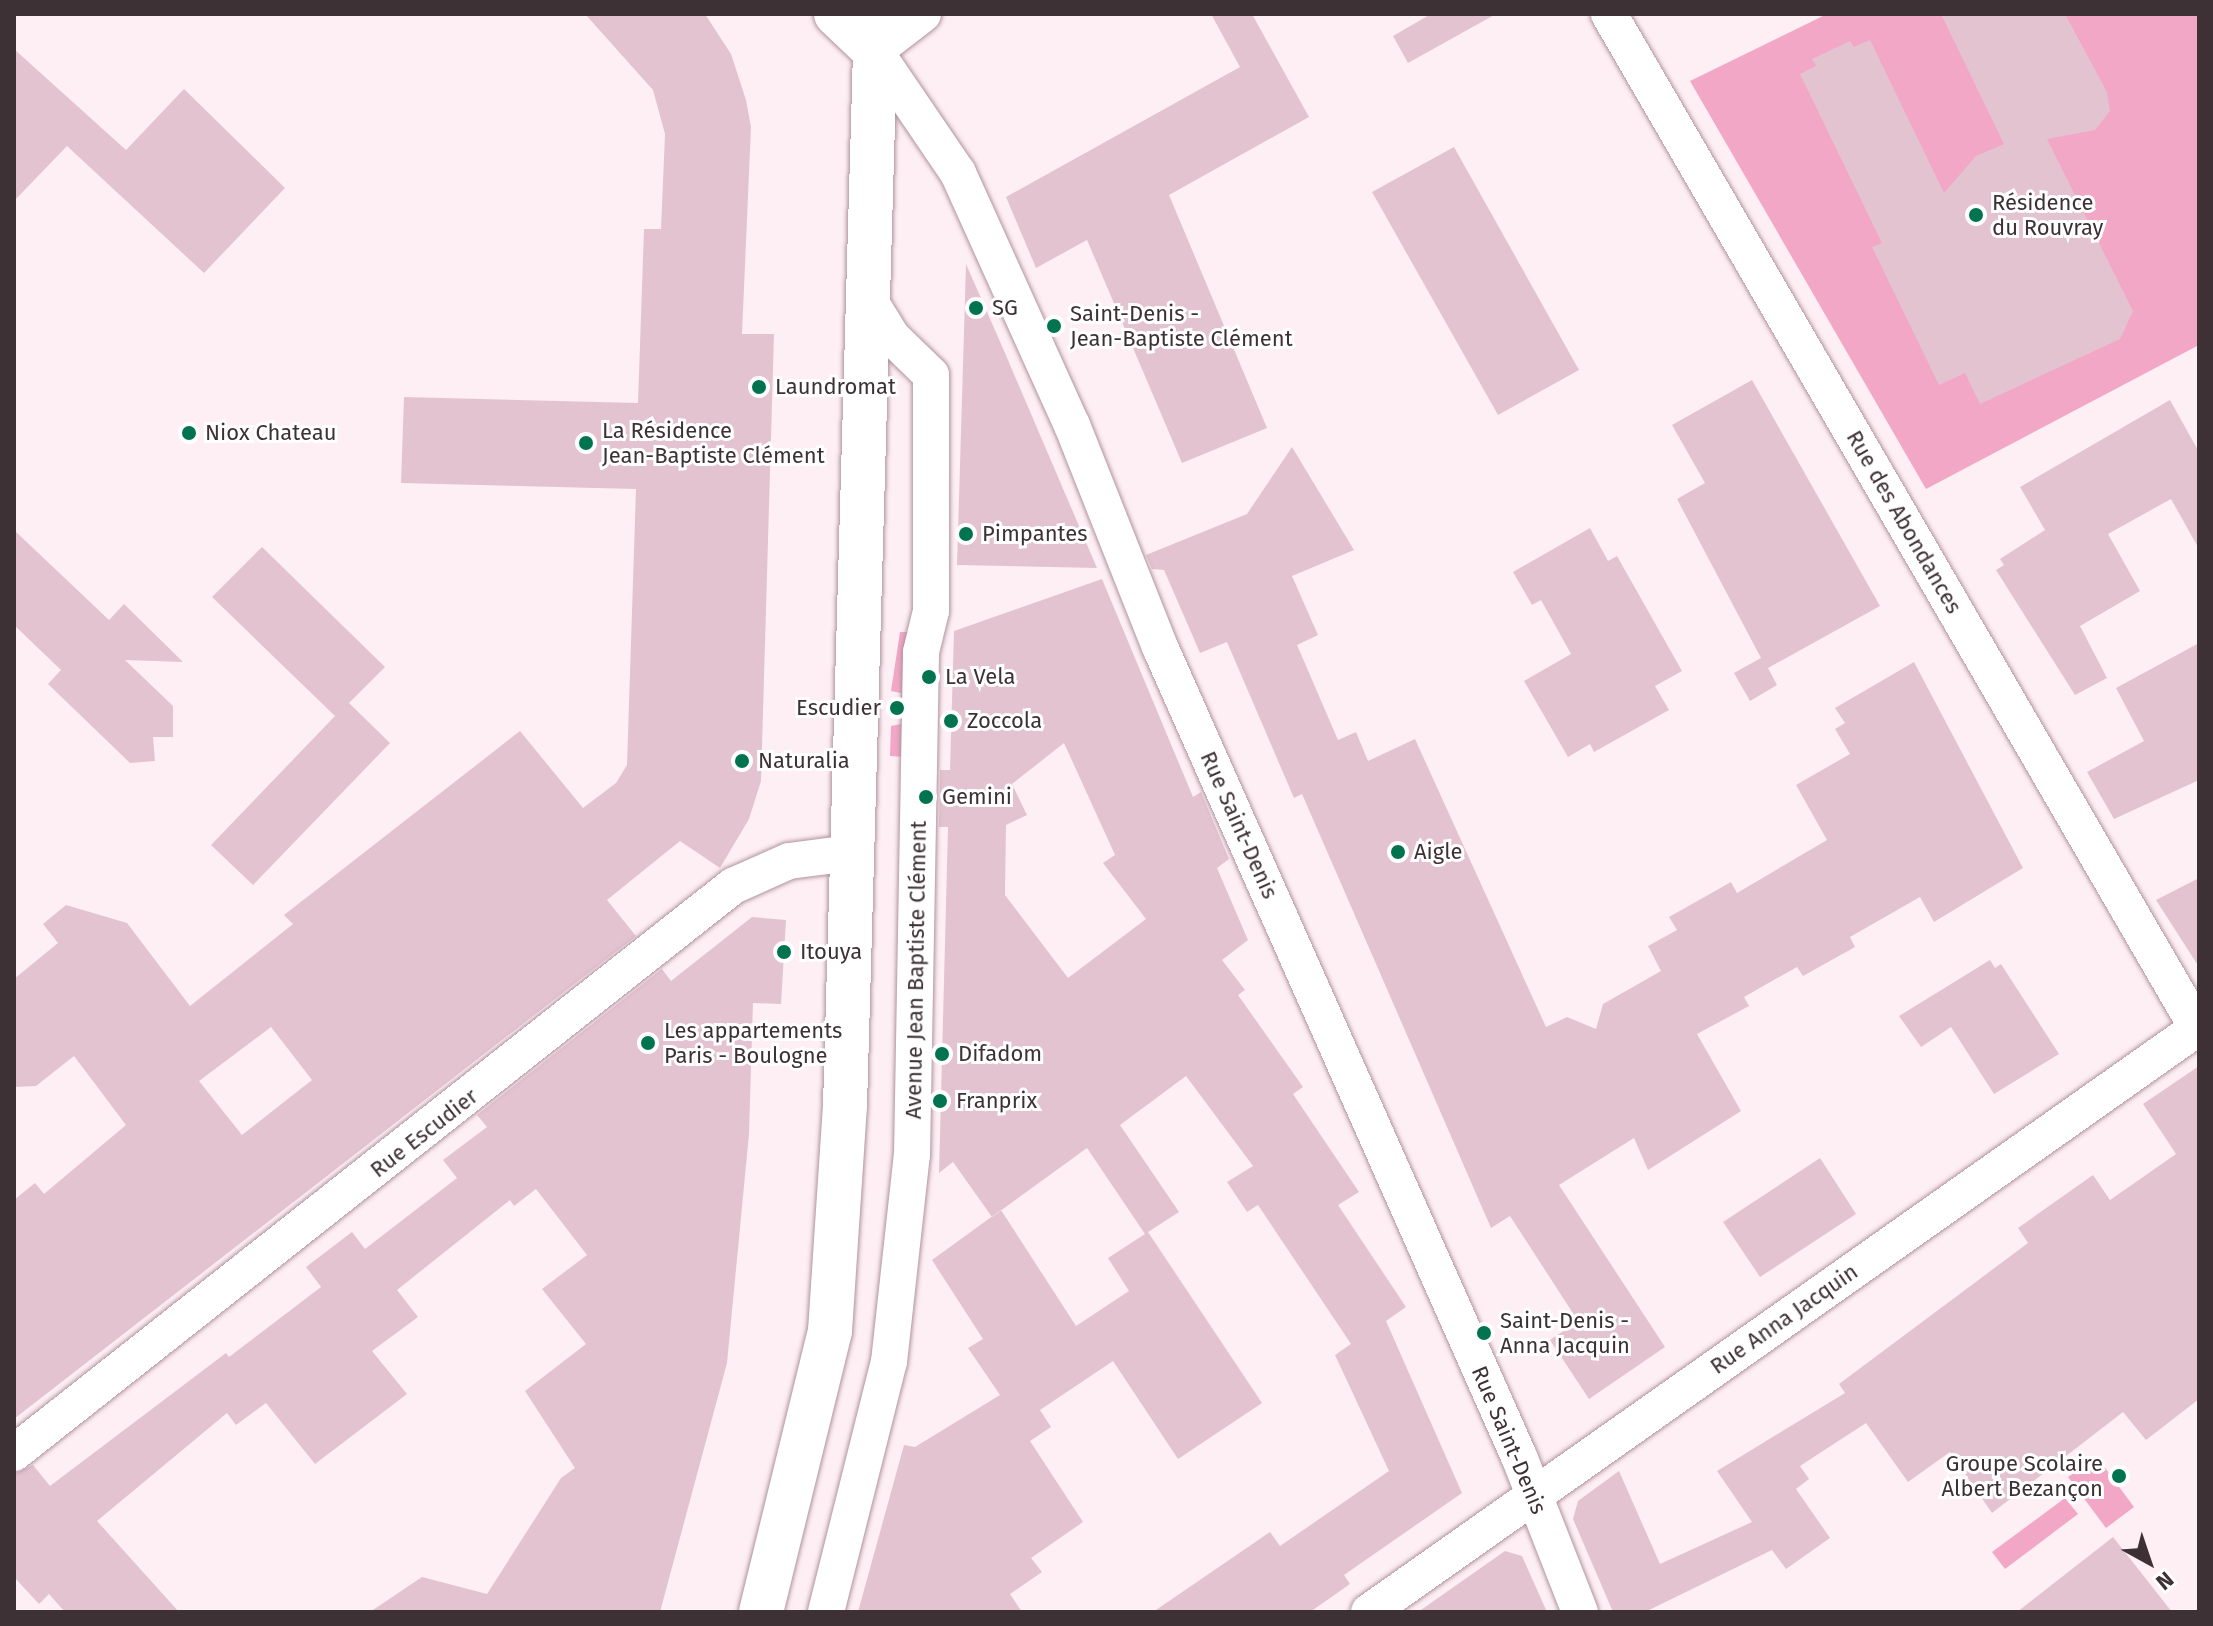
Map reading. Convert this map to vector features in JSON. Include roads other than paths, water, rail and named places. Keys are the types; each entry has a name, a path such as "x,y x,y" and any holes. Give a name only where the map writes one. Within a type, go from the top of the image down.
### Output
{"main road":[{"path":"761,1612 830,1331 845,1106 876,33 836,14"}],"street":[{"path":"876,33 923,14"},
{"name":"Rue des Abondances","path":"1609,14 2198,1029"},
{"name":"Rue Saint-Denis","path":"876,33 958,173 1534,1494 1580,1612"},
{"name":"Avenue Jean Baptiste Clément","path":"826,1612 889,1362 912,1155 921,652 931,611 931,375 892,337 868,298"},
{"name":"Rue Escudier","path":"14,1453 733,886 789,861 851,853"},
{"name":"Rue Anna Jacquin","path":"1369,1612 2198,1029"}],"place":[{"name":"Résidence du Rouvray","path":"1976,215"},
{"name":"SG","path":"976,308"},
{"name":"Saint-Denis - Jean-Baptiste Clément","path":"1054,326"},
{"name":"Laundromat","path":"759,387"},
{"name":"Niox Chateau","path":"189,433"},
{"name":"La Résidence Jean-Baptiste Clément","path":"586,443"},
{"name":"Pimpantes","path":"966,534"},
{"name":"La Vela","path":"929,677"},
{"name":"Escudier","path":"897,708"},
{"name":"Zoccola","path":"951,721"},
{"name":"Naturalia","path":"742,761"},
{"name":"Gemini","path":"926,797"},
{"name":"Aigle","path":"1398,852"},
{"name":"Itouya","path":"784,952"},
{"name":"Les appartements Paris - Boulogne","path":"648,1043"},
{"name":"Difadom","path":"942,1054"},
{"name":"Franprix","path":"940,1101"},
{"name":"Saint-Denis - Anna Jacquin","path":"1484,1333"},
{"name":"Groupe Scolaire Albert Bezançon","path":"2119,1476"}]}
